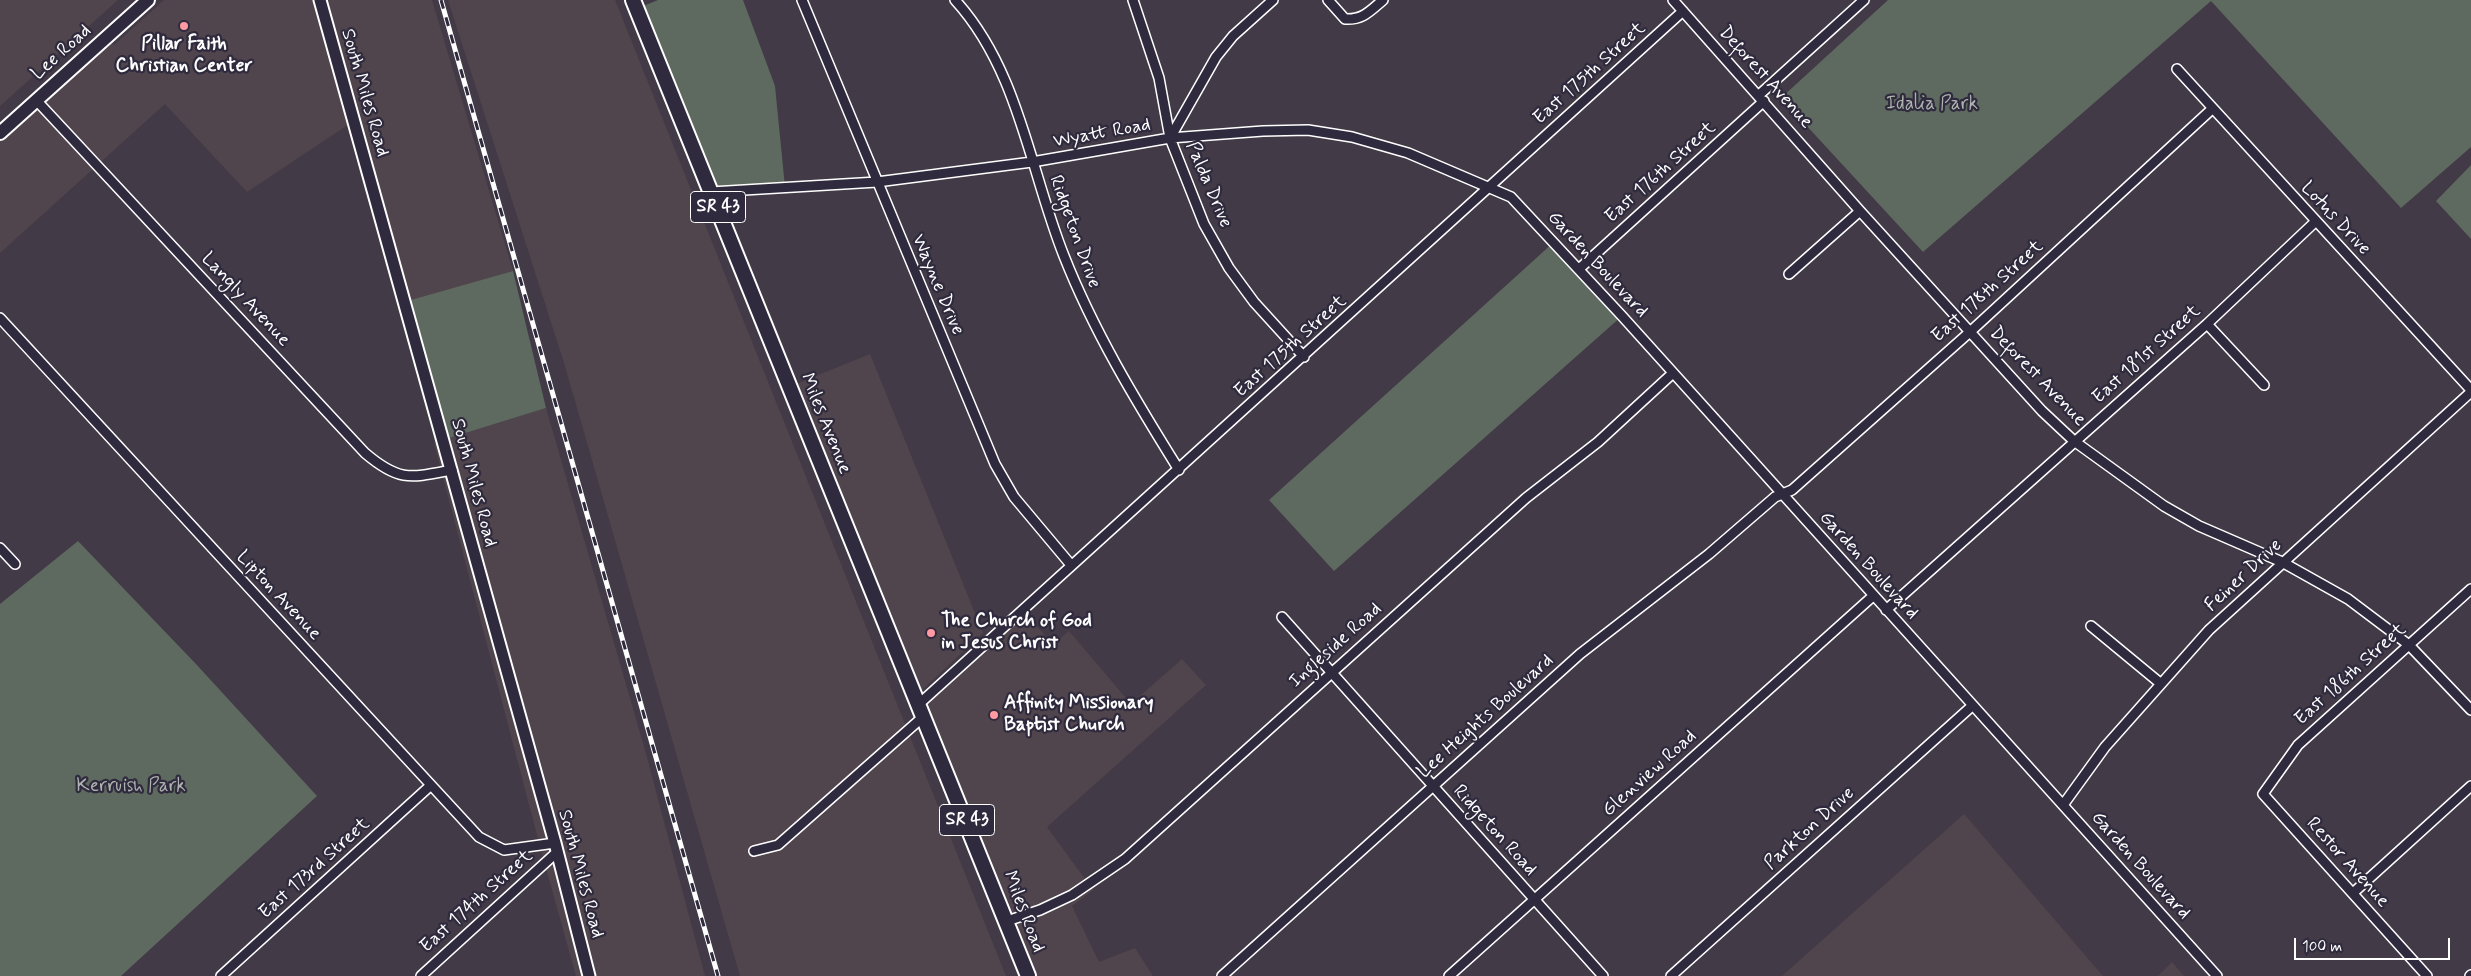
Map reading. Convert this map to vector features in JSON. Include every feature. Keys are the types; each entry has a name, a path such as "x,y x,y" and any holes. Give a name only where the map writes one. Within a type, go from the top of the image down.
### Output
{"main road":[{"name":"Lee Road","path":"0,133 148,0"},
{"name":"Miles Avenue","path":"633,0 983,861"},
{"name":"Miles Road","path":"983,861 1028,976"}],"street":[{"name":"South Miles Road","path":"320,0 452,470 589,976"},
{"name":"Wayne Drive","path":"802,0 995,464 1014,496 1071,565"},
{"name":"Ridgeton Drive","path":"955,0 986,41 1004,74 1063,253 1085,307 1141,409 1179,470"},
{"name":"Palda Drive","path":"1133,0 1159,78 1170,138 1201,217 1229,268 1254,302 1304,358"},
{"path":"1170,138 1216,58 1233,36 1273,0"},
{"path":"1328,0 1345,19 1354,20 1362,18 1383,0"},
{"name":"Deforest Avenue","path":"1673,0 1762,98 1860,211 1971,330 2042,411 2074,441 2164,506 2199,526 2282,562 2348,599 2409,645 2471,710"},
{"name":"East 176th Street","path":"1579,269 1864,0"},
{"name":"East 175th Street","path":"754,851 778,845 819,808 1071,565 1304,358 1683,11"},
{"name":"Lotus Drive","path":"2177,69 2471,391"},
{"name":"Langly Avenue","path":"37,101 365,453 383,468 412,478 452,470"},
{"name":"East 178th Street","path":"1783,494 1792,490 1971,330 2212,109"},
{"name":"Wyatt Road","path":"712,192 877,182 1032,162 1170,138 1263,130 1308,130 1376,143 1408,153 1489,188"},
{"name":"Garden Boulevard","path":"1489,188 1511,197 1579,269 2216,976"},
{"path":"1789,274 1860,211"},
{"name":"East 181st Street","path":"1886,610 2207,324 2315,222"},
{"name":"Lipton Avenue","path":"0,318 479,837 504,850 555,848"},
{"path":"2207,324 2264,385"},
{"name":"Ingleside Road","path":"1007,921 1040,910 1072,895 1125,859 1526,498 1598,442 1673,374"},
{"name":"Feiner Drive","path":"2063,805 2105,747 2209,630 2471,391"},
{"name":"Lee Heights Boulevard","path":"1222,976 1580,654 1710,554 1775,498 1783,494"},
{"path":"0,548 15,564"},
{"name":"East 186th Street","path":"2263,794 2298,745 2471,589"},
{"name":"Glenview Road","path":"1450,976 1873,596"},
{"name":"Ridgeton Road","path":"1282,617 1603,976"},
{"path":"2091,626 2160,683"},
{"name":"Parkton Drive","path":"1671,976 1972,706"},
{"name":"East 173rd Street","path":"221,976 430,786"},
{"path":"2353,893 2471,786"},
{"name":"Restor Avenue","path":"2263,794 2427,976"},
{"name":"East 174th Street","path":"421,976 555,848"}],"shaded area":[{"path":"0,0 118,0 0,106"},
{"path":"164,0 432,0 513,271 398,306 349,124 247,192 165,104 0,253 0,133 107,37 114,45"},
{"path":"448,0 615,0 1006,976 740,976 565,366"},
{"path":"870,354 983,633 921,691 794,385"},
{"path":"546,408 645,750 705,976 576,976 434,443"},
{"path":"1022,610 1053,644 1069,631 1131,704 1182,659 1206,685 1047,827 1093,890 1072,906 1099,962 1135,948 1153,976 1028,976 919,704"},
{"path":"1964,814 2103,976 1782,976"},
{"path":"2172,962 2184,976 2158,976"}],"green space":[{"path":"658,0 743,0 775,86 785,187 711,192 636,9"},
{"name":"Idalia Park","path":"1888,0 2471,0 2471,147 2401,208 2211,1 1923,252 1781,98"},
{"path":"2471,165 2471,239 2436,201"},
{"path":"1554,242 1622,316 1334,571 1269,500"},
{"path":"513,271 546,408 443,440 404,302"},
{"name":"Kerruish Park","path":"78,541 196,664 317,796 121,976 0,976 0,604"}],"railway":[{"path":"441,0 718,976"}],"place":[{"name":"Pillar Faith Christian Center","path":"184,26"},
{"name":"The Church of God in Jesus Christ","path":"931,633"},
{"name":"Affinity Missionary Baptist Church","path":"994,715"}]}
